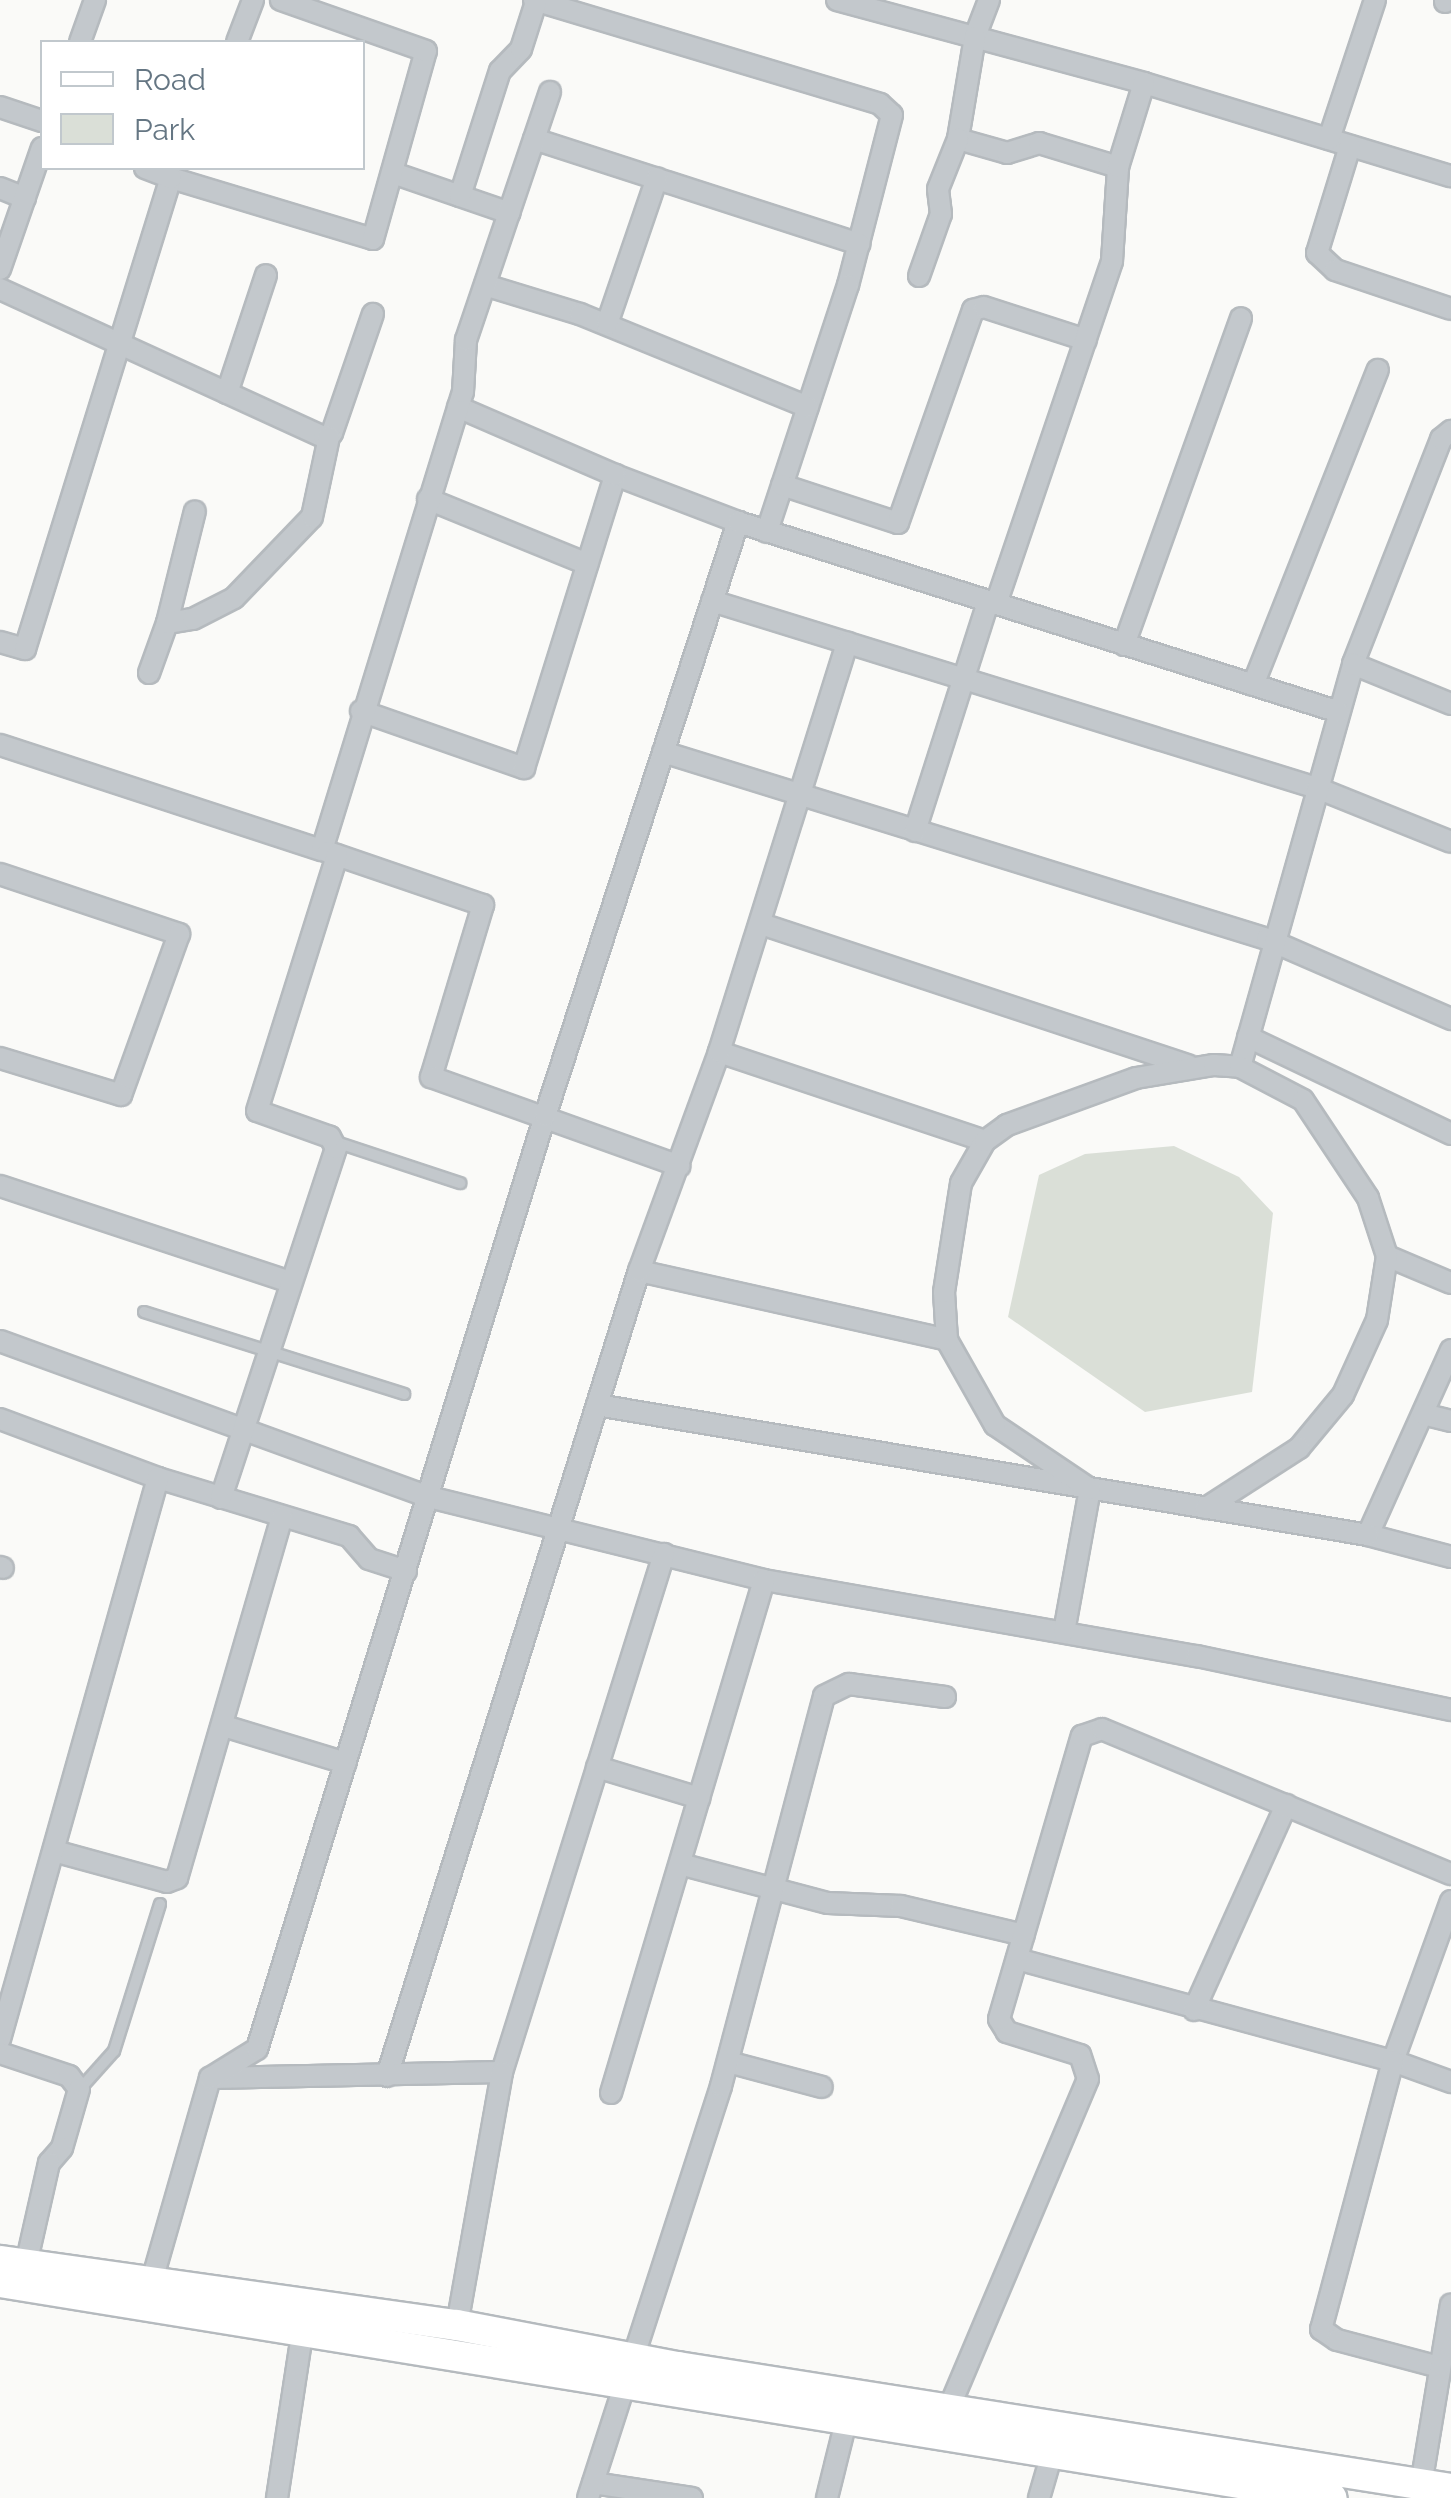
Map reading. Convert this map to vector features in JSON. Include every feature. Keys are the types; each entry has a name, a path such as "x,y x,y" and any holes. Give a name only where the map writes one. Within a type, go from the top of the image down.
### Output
{"main road":[{"path":"13,2263 303,2329 948,2408 1056,2440 1332,2498"},
{"path":"0,2282 149,2291 457,2325 629,2371 847,2417 1436,2487"}],"street":[{"path":"81,40 95,0"},
{"path":"238,40 253,0"},
{"path":"154,170 182,176 369,241 396,174 426,51 282,0"},
{"path":"837,0 1144,83 1451,176"},
{"path":"919,276 942,210 938,189 958,139 975,37 989,0"},
{"path":"1329,139 1375,0"},
{"path":"460,196 500,71 521,49 534,1 888,109 892,124 860,244 767,532"},
{"path":"915,831 1112,262 1118,167 1144,83"},
{"path":"221,1498 335,1142 257,1112 329,852 362,711 458,407 466,340 550,92"},
{"path":"0,107 40,119"},
{"path":"534,139 860,244"},
{"path":"958,139 1007,152 1039,143 1118,167"},
{"path":"1350,146 1318,254 1336,270 1451,309"},
{"path":"2,255 40,154"},
{"path":"396,174 509,212"},
{"path":"0,642 24,649 120,344 182,176"},
{"path":"607,324 658,178"},
{"path":"0,188 25,198"},
{"path":"227,393 266,275"},
{"path":"484,285 607,324 808,407"},
{"path":"0,289 329,437"},
{"path":"782,486 898,523 973,310 984,306 1086,340"},
{"path":"166,623 194,620 234,598 300,530 318,504 329,437 373,314"},
{"path":"1124,644 1241,318"},
{"path":"1254,685 1378,370"},
{"path":"458,407 738,522 1339,712"},
{"path":"1240,1067 1353,664 1441,438 1451,431"},
{"path":"362,711 524,768 615,474"},
{"path":"428,499 587,564"},
{"path":"148,673 166,623 195,511"},
{"path":"149,2291 210,2078 256,2050 545,1116 738,522"},
{"path":"712,601 1317,788 1451,842"},
{"path":"387,2076 639,1272 720,1052 848,643"},
{"path":"1353,664 1451,704"},
{"path":"0,745 483,905 431,1077 680,1166"},
{"path":"662,752 1272,942 1451,1020"},
{"path":"0,874 179,934 121,1095 0,1058"},
{"path":"761,924 1190,1065 1240,1067 1303,1100 1368,1198 1387,1256 1377,1320 1343,1395 1300,1448 1206,1508"},
{"path":"1248,1037 1451,1134"},
{"path":"720,1052 985,1141"},
{"path":"1090,1488 995,1425 947,1340 944,1292 955,1204 985,1141 1007,1125 1097,1091 1190,1065"},
{"path":"0,1186 291,1282"},
{"path":"1387,1256 1451,1283"},
{"path":"639,1272 947,1340"},
{"path":"0,1341 428,1497 560,1526 764,1580 1064,1632 1451,1710"},
{"path":"1368,1535 1451,1350"},
{"path":"597,1405 1368,1535 1451,1557"},
{"path":"1423,1414 1451,1420"},
{"path":"0,1419 158,1478 350,1536 363,1555 406,1572"},
{"path":"0,2038 158,1478"},
{"path":"1064,1632 1090,1488"},
{"path":"54,1851 172,1881 224,1726 282,1517"},
{"path":"457,2325 502,2072 664,1554"},
{"path":"611,2093 764,1580"},
{"path":"692,2498 591,2490 728,2062 829,1690 849,1684 945,1697"},
{"path":"224,1726 346,1764"},
{"path":"948,2408 1088,2078 1080,2056 1000,2028 1000,2007 1076,1748 1090,1729 1451,1874"},
{"path":"596,1767 699,1798"},
{"path":"1194,2010 1286,1805"},
{"path":"680,1864 828,1904 901,1906 1024,1934"},
{"path":"1439,2367 1337,2340 1321,2329 1392,2062 1451,1901"},
{"path":"1017,1959 1392,2062 1451,2082"},
{"path":"0,2052 69,2076 79,2089 62,2148 50,2163 13,2263"},
{"path":"728,2062 822,2087"},
{"path":"210,2078 502,2072"},
{"path":"1436,2487 1439,2367 1451,2304"},
{"path":"277,2498 303,2329"},
{"path":"827,2498 847,2417"},
{"path":"1038,2498 1056,2440"}],"lane":[{"path":"335,1142 460,1183"},
{"path":"144,1312 404,1394"},
{"path":"79,2089 114,2051 160,1904"}],"green space":[{"path":"1174,1146 1239,1177 1273,1213 1252,1392 1145,1412 1008,1317 1039,1175 1085,1154"}]}
